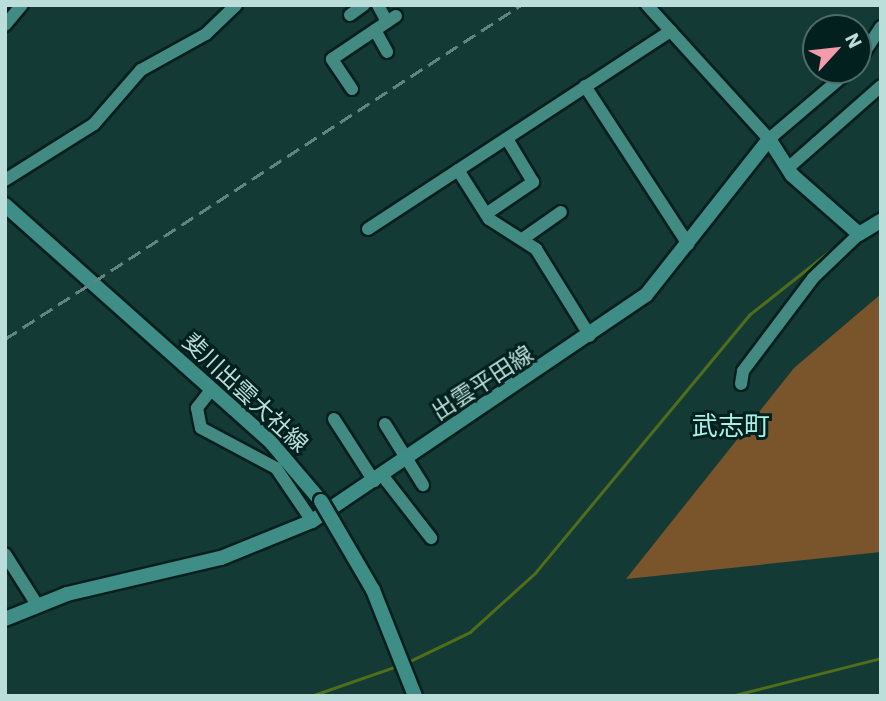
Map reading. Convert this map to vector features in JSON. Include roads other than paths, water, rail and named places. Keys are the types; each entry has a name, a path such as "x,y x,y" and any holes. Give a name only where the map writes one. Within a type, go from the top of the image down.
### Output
{"main road":[{"path":"769,139 788,168 856,230 881,220"},
{"name":"出雲平田線","path":"5,619 36,603 221,558 312,521 590,336 646,295 769,139"},
{"name":"斐川出雲大社線","path":"5,205 269,440 321,501 373,590 415,696"}],"street":[{"path":"5,25 22,5"},
{"path":"350,15 364,5"},
{"path":"352,89 332,59 391,19 378,5"},
{"path":"647,5 769,139 834,84"},
{"path":"5,180 94,124 141,70 206,34 233,6"},
{"path":"374,30 387,52"},
{"path":"368,229 671,31"},
{"path":"586,86 688,244"},
{"path":"788,168 881,86"},
{"path":"486,214 533,183 507,139"},
{"path":"458,170 486,214 524,238 590,336"},
{"path":"524,238 561,212"},
{"path":"741,384 743,370 813,278 856,230"},
{"path":"211,390 197,408 201,428 276,468 312,521"},
{"path":"334,419 378,478 431,538"},
{"path":"385,424 423,485"},
{"path":"5,554 36,603"}],"waterway":[{"path":"406,663 470,632 535,573 749,315 850,235"},
{"path":"731,696 881,658"},
{"path":"311,696 397,666"}],"railway":[{"path":"5,339 521,5"}],"district":[{"name":"武志町","path":"731,426"}]}
